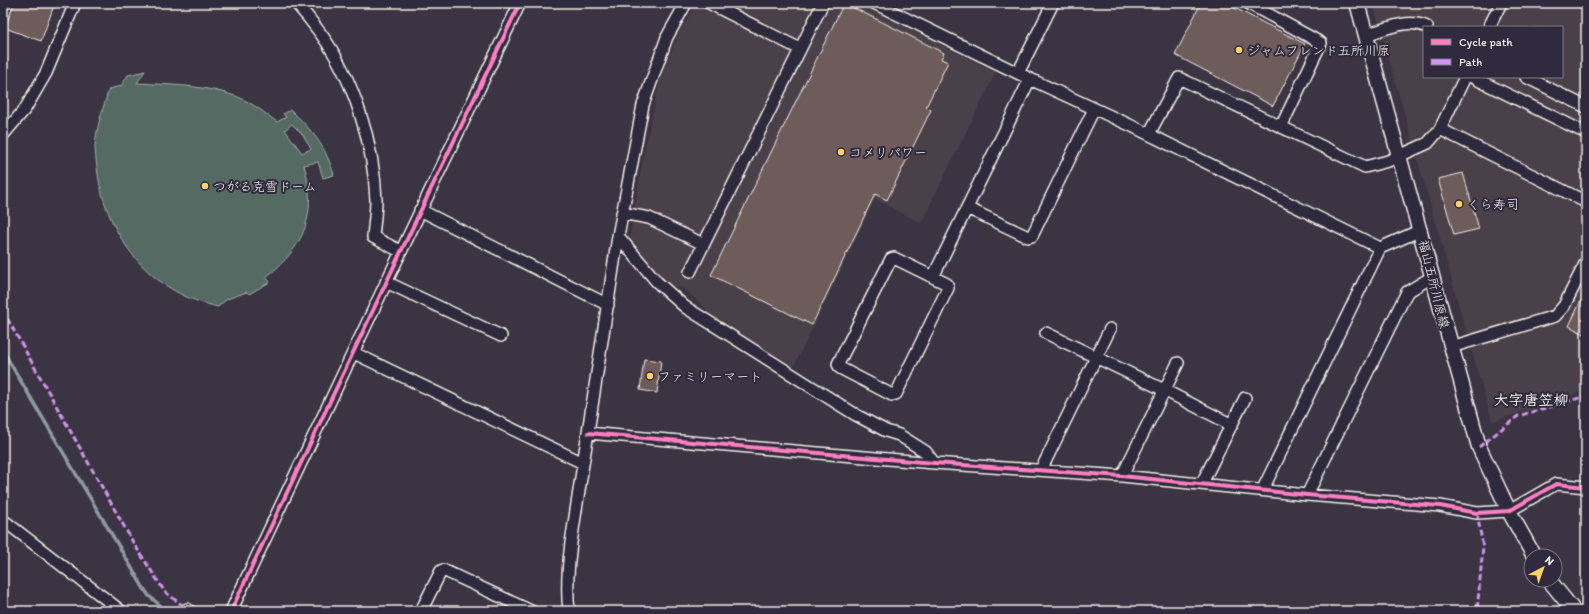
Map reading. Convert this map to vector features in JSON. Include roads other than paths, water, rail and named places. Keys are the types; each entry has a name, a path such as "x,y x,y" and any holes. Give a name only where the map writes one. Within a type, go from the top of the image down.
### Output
{"main road":[{"name":"福山五所川原線","path":"1357,3 1421,230 1432,277 1479,447 1509,511 1530,548"},
{"path":"1555,588 1574,611"}],"street":[{"path":"3,135 25,109 46,73 75,3"},
{"path":"296,3 322,35 341,67 357,103 373,168 376,201 373,237 400,251"},
{"path":"231,611 354,353 400,251 520,3"},
{"path":"569,611 567,569 618,236 642,105 667,37 686,3"},
{"path":"709,3 800,49"},
{"path":"690,272 823,3"},
{"path":"874,3 1030,79 1149,134 1380,248"},
{"path":"1018,73 1053,3"},
{"path":"1248,3 1321,43 1281,127"},
{"path":"1490,26 1501,3"},
{"path":"1366,35 1403,24 1419,24 1424,26"},
{"path":"1149,134 1179,78 1365,167 1388,161 1399,155 1420,148 1428,143 1440,129 1465,78"},
{"path":"1474,78 1586,133"},
{"path":"1528,78 1586,107"},
{"path":"933,277 1030,79"},
{"path":"967,208 1028,238 1032,236 1094,109"},
{"path":"1440,129 1586,202"},
{"path":"420,210 608,305"},
{"path":"622,213 649,218 704,244"},
{"path":"1263,489 1380,248 1421,230"},
{"path":"618,236 657,282 685,307 739,342 773,361 856,415 886,431 899,435 926,452 934,463"},
{"path":"894,258 933,277 947,284 948,288 896,394 892,395 840,368 838,364 891,260 894,258"},
{"path":"1451,348 1556,316 1564,306 1586,262"},
{"path":"1306,494 1407,292 1432,277"},
{"path":"386,282 501,336"},
{"path":"1041,470 1110,329"},
{"path":"1046,333 1164,390 1232,425"},
{"path":"354,353 583,463"},
{"path":"1122,476 1178,364"},
{"path":"1202,483 1245,398"},
{"path":"588,433 934,463 1202,483 1440,506 1477,513 1509,511 1556,484 1586,487"},
{"path":"3,520 121,611"},
{"path":"421,611 441,571 443,570 512,607 531,611"}],"waterway":[{"path":"3,351 143,587 149,596 167,611"}],"place":[{"name":"ジャムフレンド五所川原","path":"1239,50"},
{"name":"コメリパワー","path":"841,152"},
{"name":"つがる克雪ドーム","path":"205,186"},
{"name":"くら寿司","path":"1459,204"},
{"name":"ファミリーマート","path":"650,376"}],"district":[{"name":"大字唐笠柳","path":"1531,400"}]}
